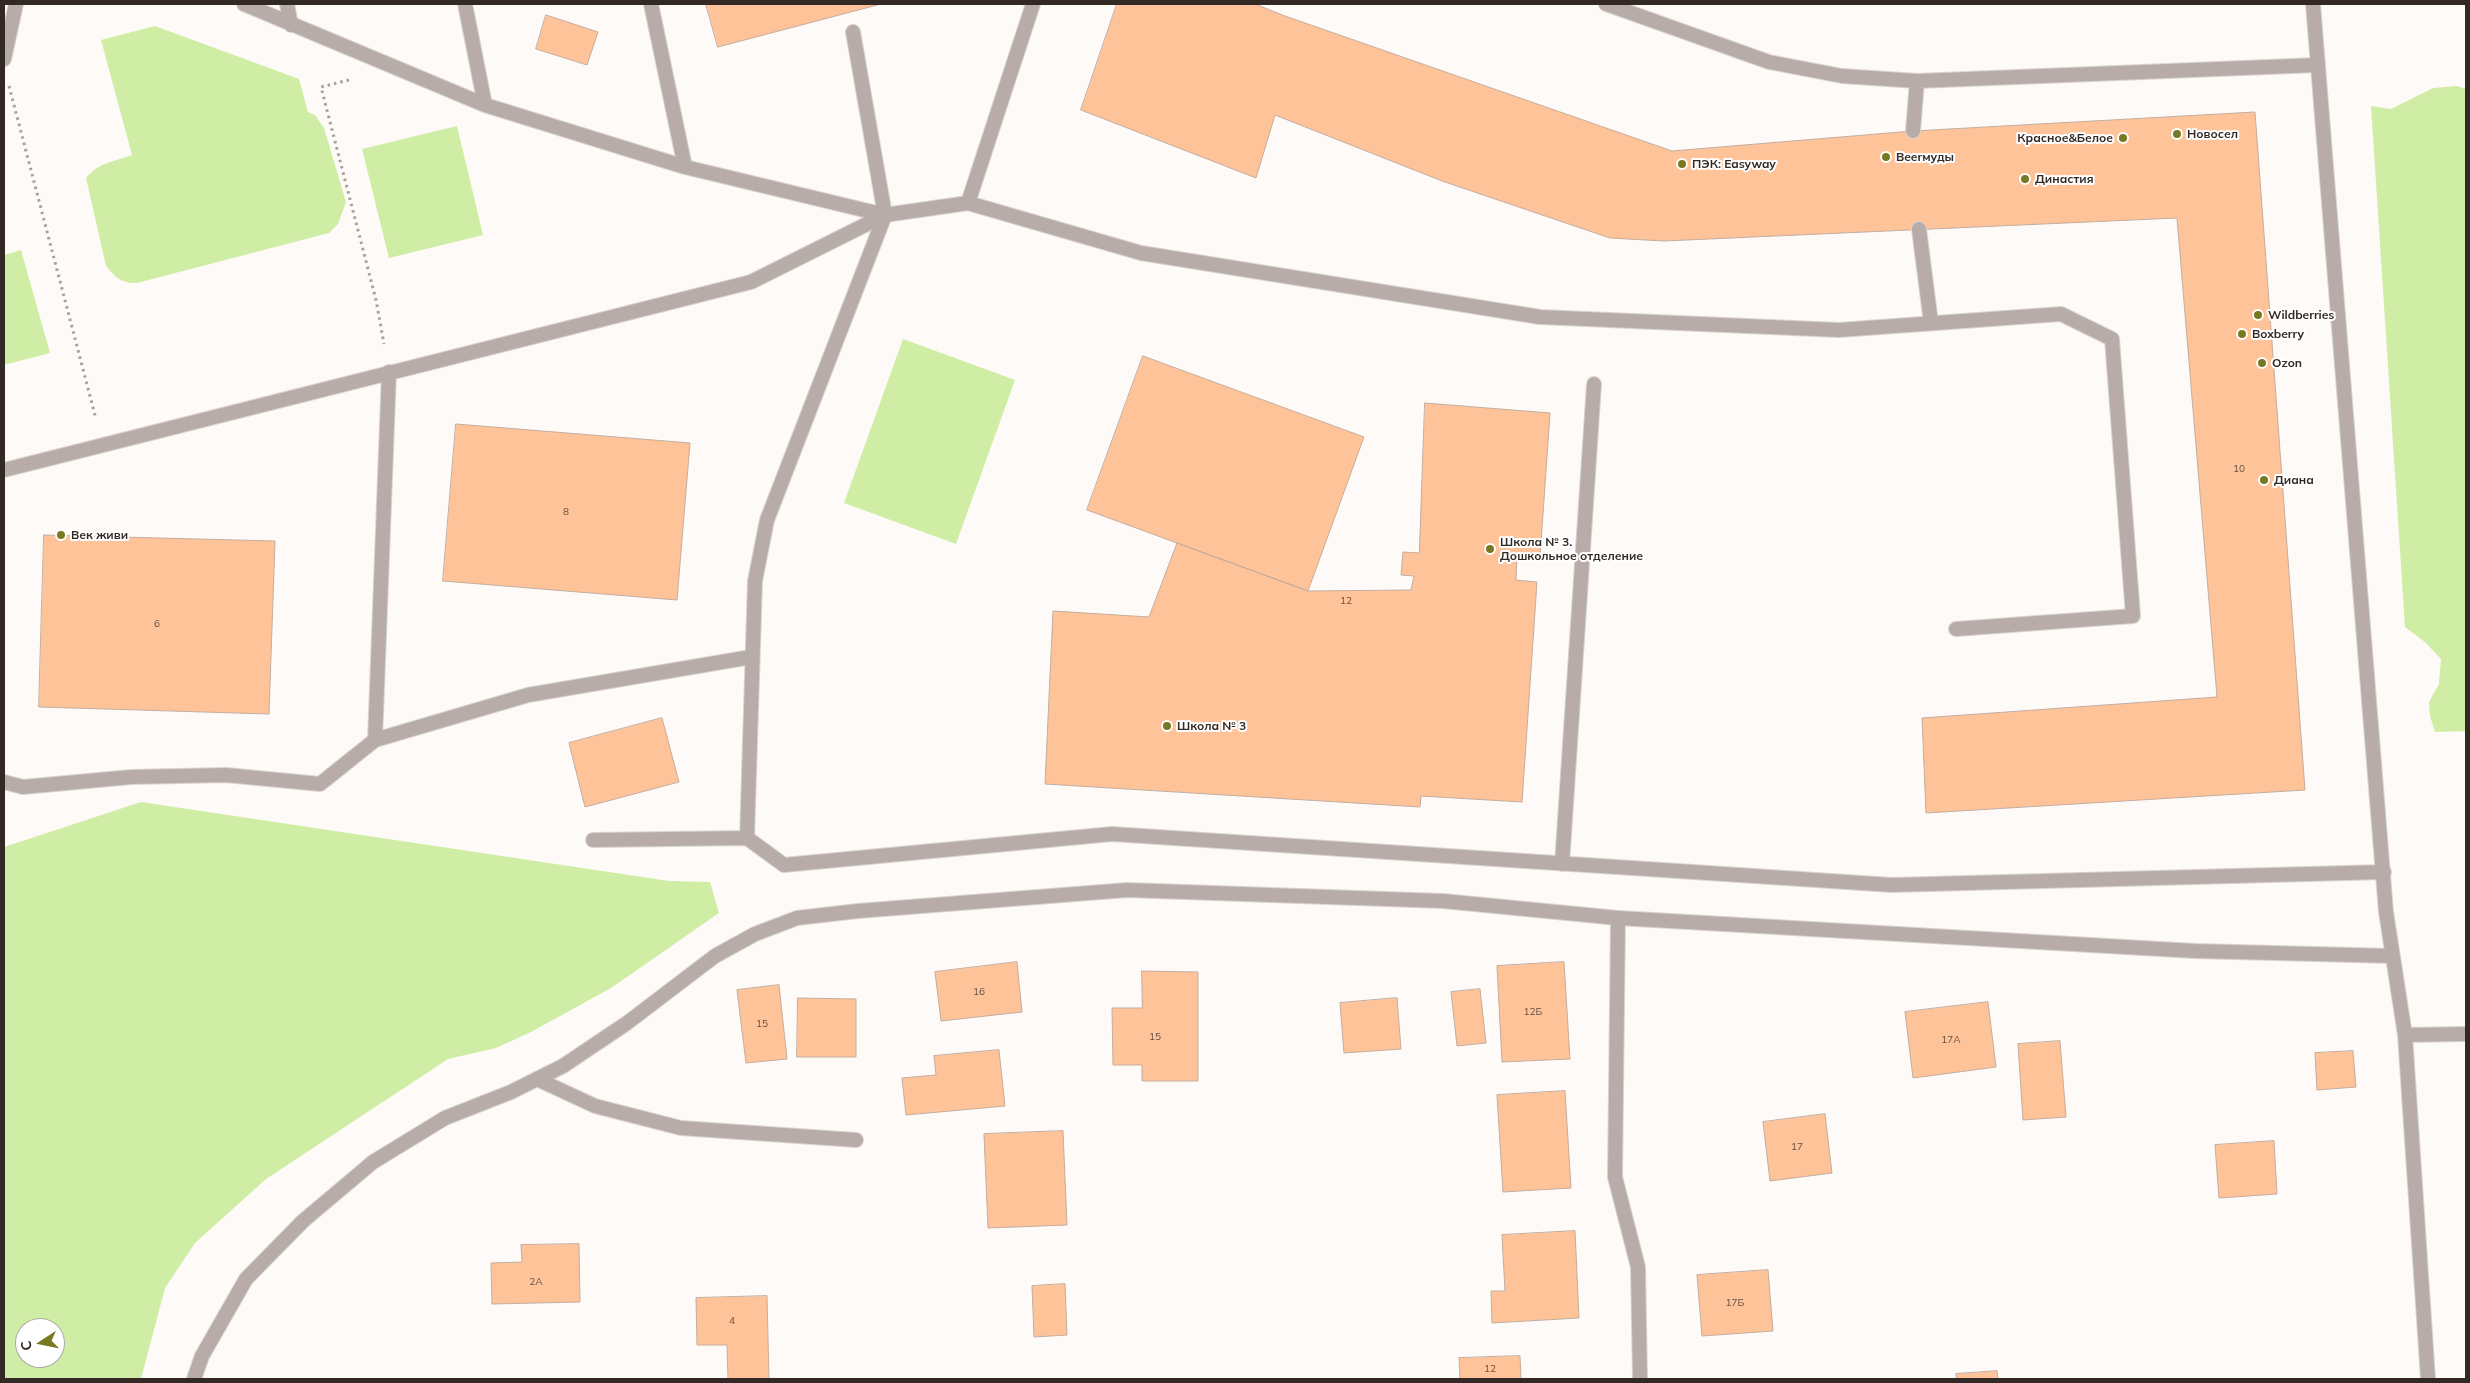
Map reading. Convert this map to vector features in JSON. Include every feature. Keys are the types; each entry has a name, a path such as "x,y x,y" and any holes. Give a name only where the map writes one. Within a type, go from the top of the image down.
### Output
{"street":[{"path":"4,59 16,4"},
{"path":"244,4 485,105 685,167 885,215"},
{"path":"287,4 291,25"},
{"path":"465,4 485,105"},
{"path":"651,4 685,167"},
{"path":"968,203 1033,4"},
{"path":"1606,4 1769,62 1842,76 1917,81 2318,65"},
{"path":"2313,4 2386,912 2405,1035 2428,1379"},
{"path":"747,838 751,657 755,581 767,520 885,215 854,32"},
{"path":"1913,131 1917,81"},
{"path":"4,470 751,282 885,215 968,203 1141,253 1540,317 1839,330 2060,314 2112,339 2132,616 1956,629"},
{"path":"1919,229 1931,323"},
{"path":"375,740 389,372"},
{"path":"1562,864 1594,384"},
{"path":"4,782 23,787 131,777 226,775 320,784 375,740 528,695 751,657"},
{"path":"593,840 747,838 784,865 1112,834 1892,885 2384,872"},
{"path":"194,1379 202,1356 246,1279 303,1221 373,1162 445,1118 511,1092 563,1066 627,1023 715,956 755,934 797,918 858,911 1127,890 1442,901 1618,918 2195,951 2393,956"},
{"path":"1618,918 1615,1177 1638,1268 1640,1379"},
{"path":"2405,1035 2466,1034"},
{"path":"537,1079 595,1106 682,1128 856,1140"}],"path":[{"path":"389,372 376,300 321,87 397,68"},
{"path":"9,85 103,446"}],"green space":[{"path":"155,26 299,79 308,112 315,115 324,128 346,202 338,224 329,233 137,283 123,281 109,270 106,266 86,178 96,169 107,163 132,155 101,40"},
{"path":"2457,86 2466,89 2466,731 2435,732 2430,716 2429,702 2439,684 2441,659 2425,642 2405,627 2371,106 2391,109 2433,88"},
{"path":"457,126 483,235 389,258 362,149"},
{"path":"21,250 50,353 4,365 4,255"},
{"path":"903,339 1015,380 956,544 844,503"},
{"path":"141,802 669,881 710,882 719,913 611,988 531,1032 496,1048 448,1059 266,1179 195,1243 165,1288 141,1379 4,1379 4,847"}],"building":[{"path":"706,4 881,4 718,47"},
{"path":"1117,4 1255,4 1672,151 1913,131 2255,112 2305,790 1926,813 1922,718 2217,697 2177,218 1664,241 1610,238 1442,181 1275,115 1256,178 1081,110"},
{"path":"546,15 598,32 587,65 536,49"},
{"path":"1143,356 1364,437 1308,591 1087,510"},
{"path":"1425,403 1550,413 1540,557 1517,555 1516,580 1537,582 1522,802 1421,796 1420,807 1045,784 1053,611 1149,617 1177,543 1308,591 1411,590 1414,576 1401,575 1403,552 1419,553"},
{"path":"456,424 690,443 677,600 443,581"},
{"path":"44,535 275,541 269,714 39,707"},
{"path":"662,718 679,782 585,807 569,743"},
{"path":"1017,962 1022,1012 941,1021 935,972"},
{"path":"1564,962 1570,1059 1502,1062 1497,966"},
{"path":"1142,971 1198,972 1198,1081 1142,1081 1142,1065 1113,1065 1112,1008 1142,1008"},
{"path":"779,985 787,1059 746,1063 737,990"},
{"path":"1480,989 1486,1043 1457,1046 1451,992"},
{"path":"798,998 856,999 856,1057 797,1057"},
{"path":"1397,998 1401,1049 1344,1053 1340,1003"},
{"path":"1988,1002 1996,1067 1913,1078 1905,1012"},
{"path":"2060,1041 2066,1117 2023,1120 2018,1044"},
{"path":"999,1050 1005,1106 906,1115 902,1078 936,1075 934,1056"},
{"path":"2353,1051 2356,1087 2317,1090 2315,1053"},
{"path":"1565,1091 1571,1188 1503,1192 1497,1095"},
{"path":"1825,1114 1832,1173 1770,1181 1763,1122"},
{"path":"1063,1131 1067,1225 988,1228 984,1134"},
{"path":"2274,1141 2277,1194 2219,1198 2215,1145"},
{"path":"1575,1231 1579,1318 1492,1323 1491,1291 1505,1291 1502,1235"},
{"path":"579,1244 580,1302 492,1304 491,1263 522,1262 521,1245"},
{"path":"1768,1270 1773,1331 1702,1336 1697,1275"},
{"path":"1065,1284 1067,1335 1034,1337 1032,1286"},
{"path":"767,1296 769,1379 728,1379 727,1345 697,1345 696,1298"},
{"path":"1520,1356 1521,1379 1460,1379 1459,1358"},
{"path":"1997,1371 1998,1379 1957,1379 1956,1374"}],"place":[{"name":"Новосел","path":"2177,134"},
{"name":"Красное&Белое","path":"2123,138"},
{"name":"Beerмуды","path":"1886,157"},
{"name":"ПЭК: Easyway","path":"1682,164"},
{"name":"Династия","path":"2025,179"},
{"name":"Wildberries","path":"2258,315"},
{"name":"Boxberry","path":"2242,334"},
{"name":"Ozon","path":"2262,363"},
{"name":"Диана","path":"2264,480"},
{"name":"Век живи","path":"61,535"},
{"name":"Школа № 3. Дошкольное отделение","path":"1490,549"},
{"name":"Школа № 3","path":"1167,726"}]}
